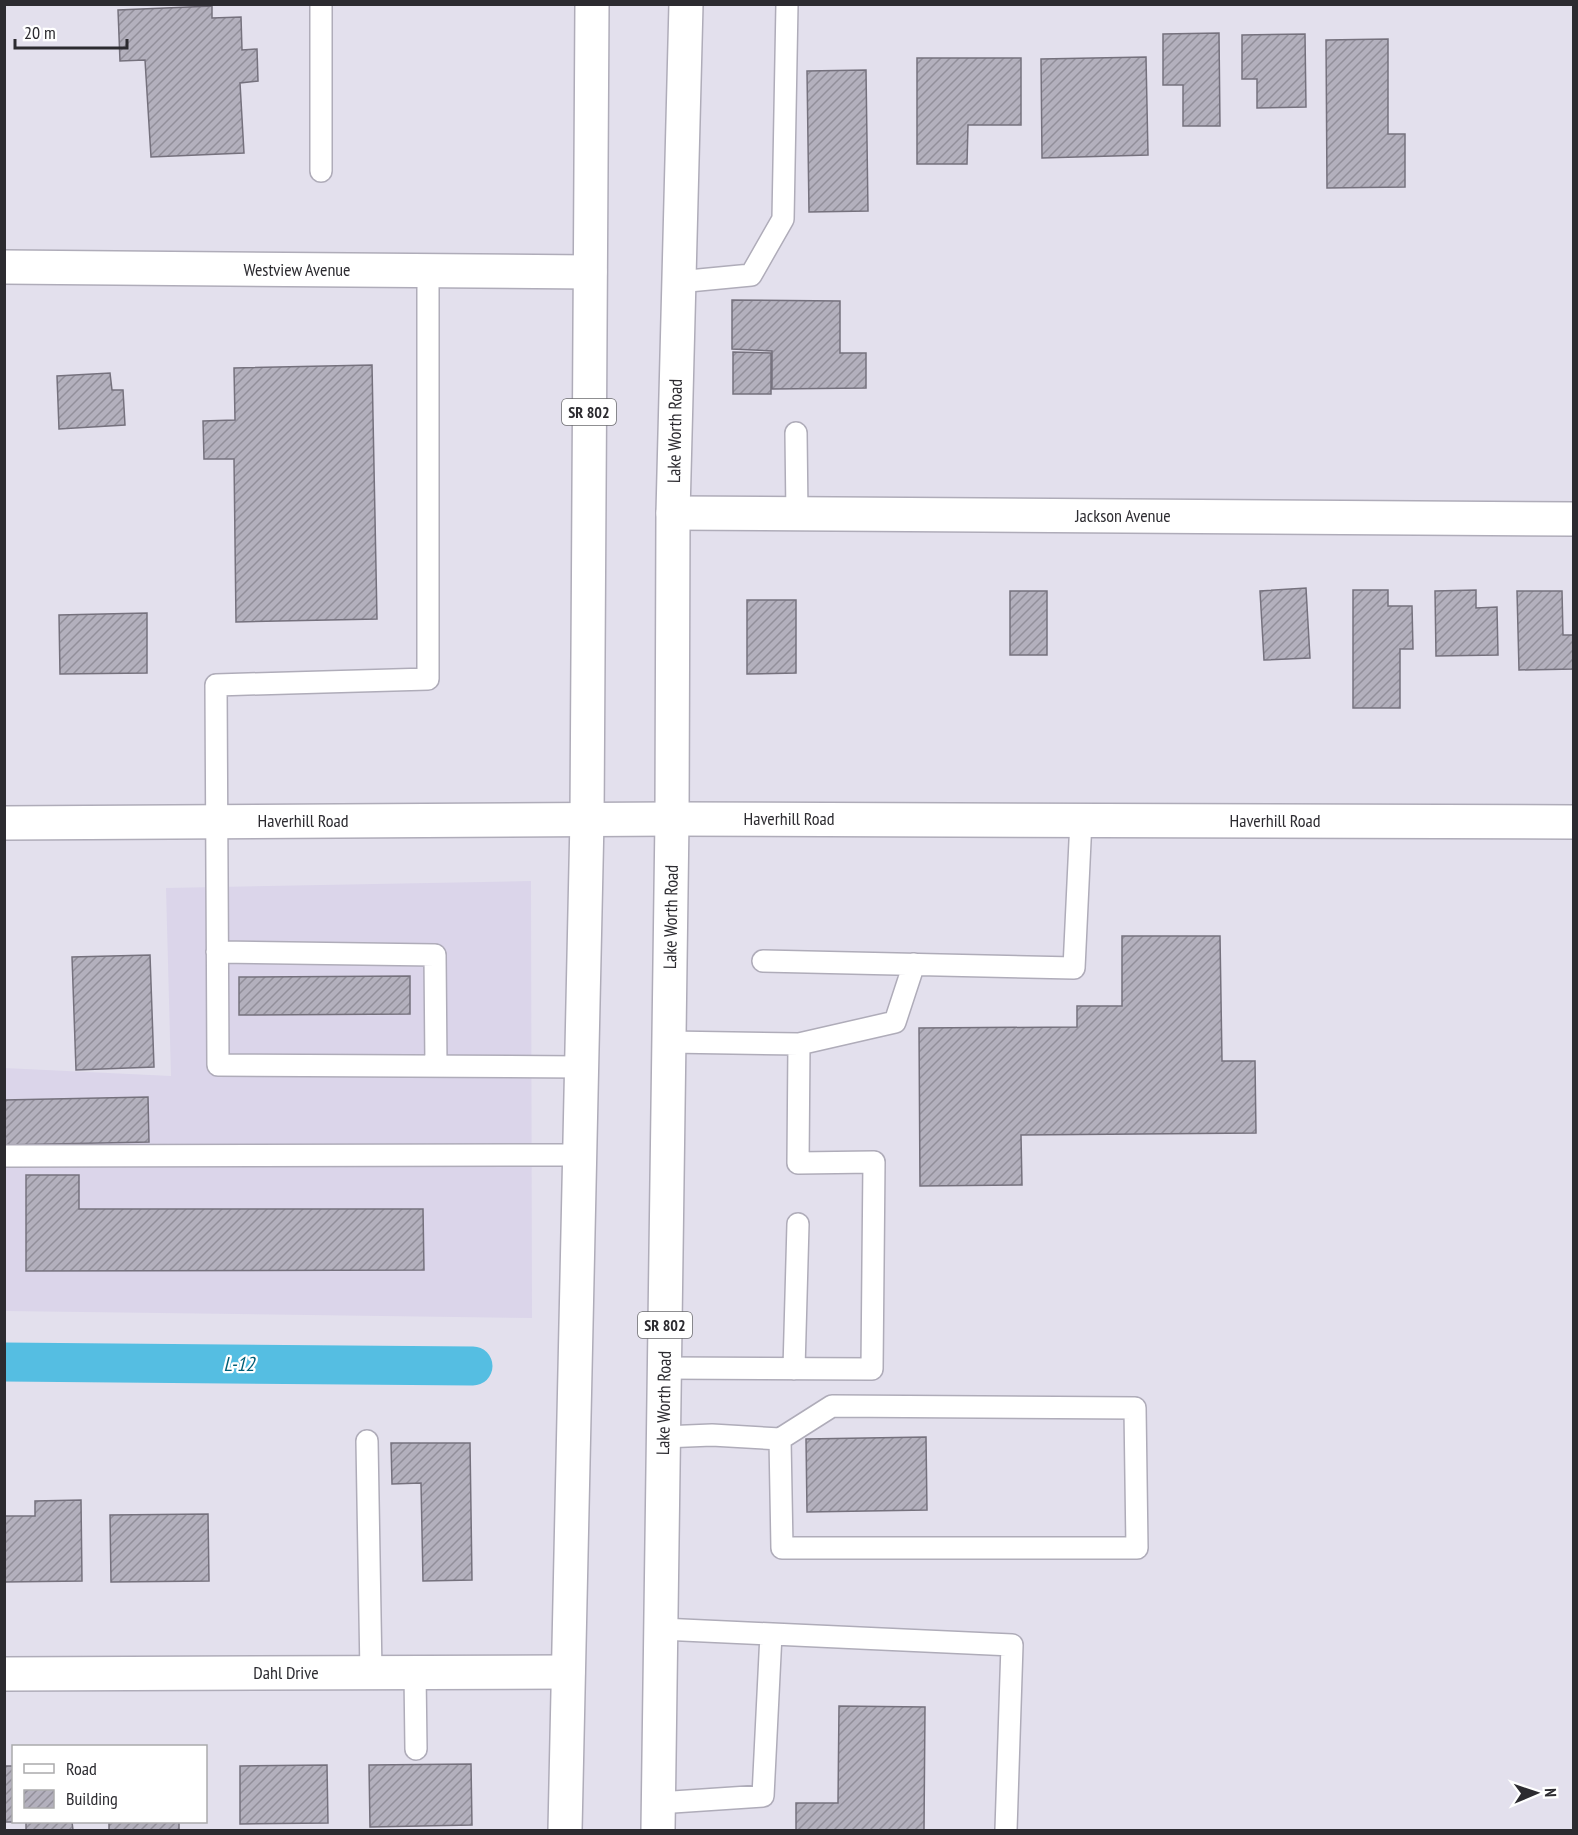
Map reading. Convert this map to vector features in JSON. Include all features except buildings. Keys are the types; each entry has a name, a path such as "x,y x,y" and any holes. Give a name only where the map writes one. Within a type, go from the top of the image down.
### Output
{"main road":[{"name":"SR 802","path":"565,1830 586,819 592,4"},
{"name":"Lake Worth Road","path":"658,1817 672,819 673,513 686,4"},
{"name":"Westview Avenue","path":"4,267 590,272"},
{"name":"Jackson Avenue","path":"673,513 1574,519"},
{"name":"Haverhill Road","path":"4,823 586,819 1574,822"},
{"name":"Dahl Drive","path":"4,1674 568,1672"}],"lane":[{"path":"321,4 321,171"},
{"path":"678,282 751,275 783,219 786,4"},
{"path":"428,271 428,679 216,685 218,1065 581,1067"},
{"path":"796,433 797,514"},
{"path":"763,961 1074,968 1081,820"},
{"path":"217,952 435,955 436,1066"},
{"path":"669,1042 799,1044 896,1023 914,964"},
{"path":"665,1368 872,1369 874,1162 798,1163 799,1044"},
{"path":"4,1156 579,1155"},
{"path":"794,1369 798,1224"},
{"path":"663,1437 712,1435 780,1439 832,1406 1135,1408 1137,1548 782,1548 780,1439"},
{"path":"367,1441 370,1673"},
{"path":"661,1629 1012,1645 1006,1830"},
{"path":"658,1817 764,1796 771,1634"},
{"path":"415,1673 416,1749"}],"shaded area":[{"path":"531,881 532,1318 5,1311 4,1068 171,1076 166,888"}],"waterway":[{"name":"L-12","path":"4,1362 473,1366"}]}
